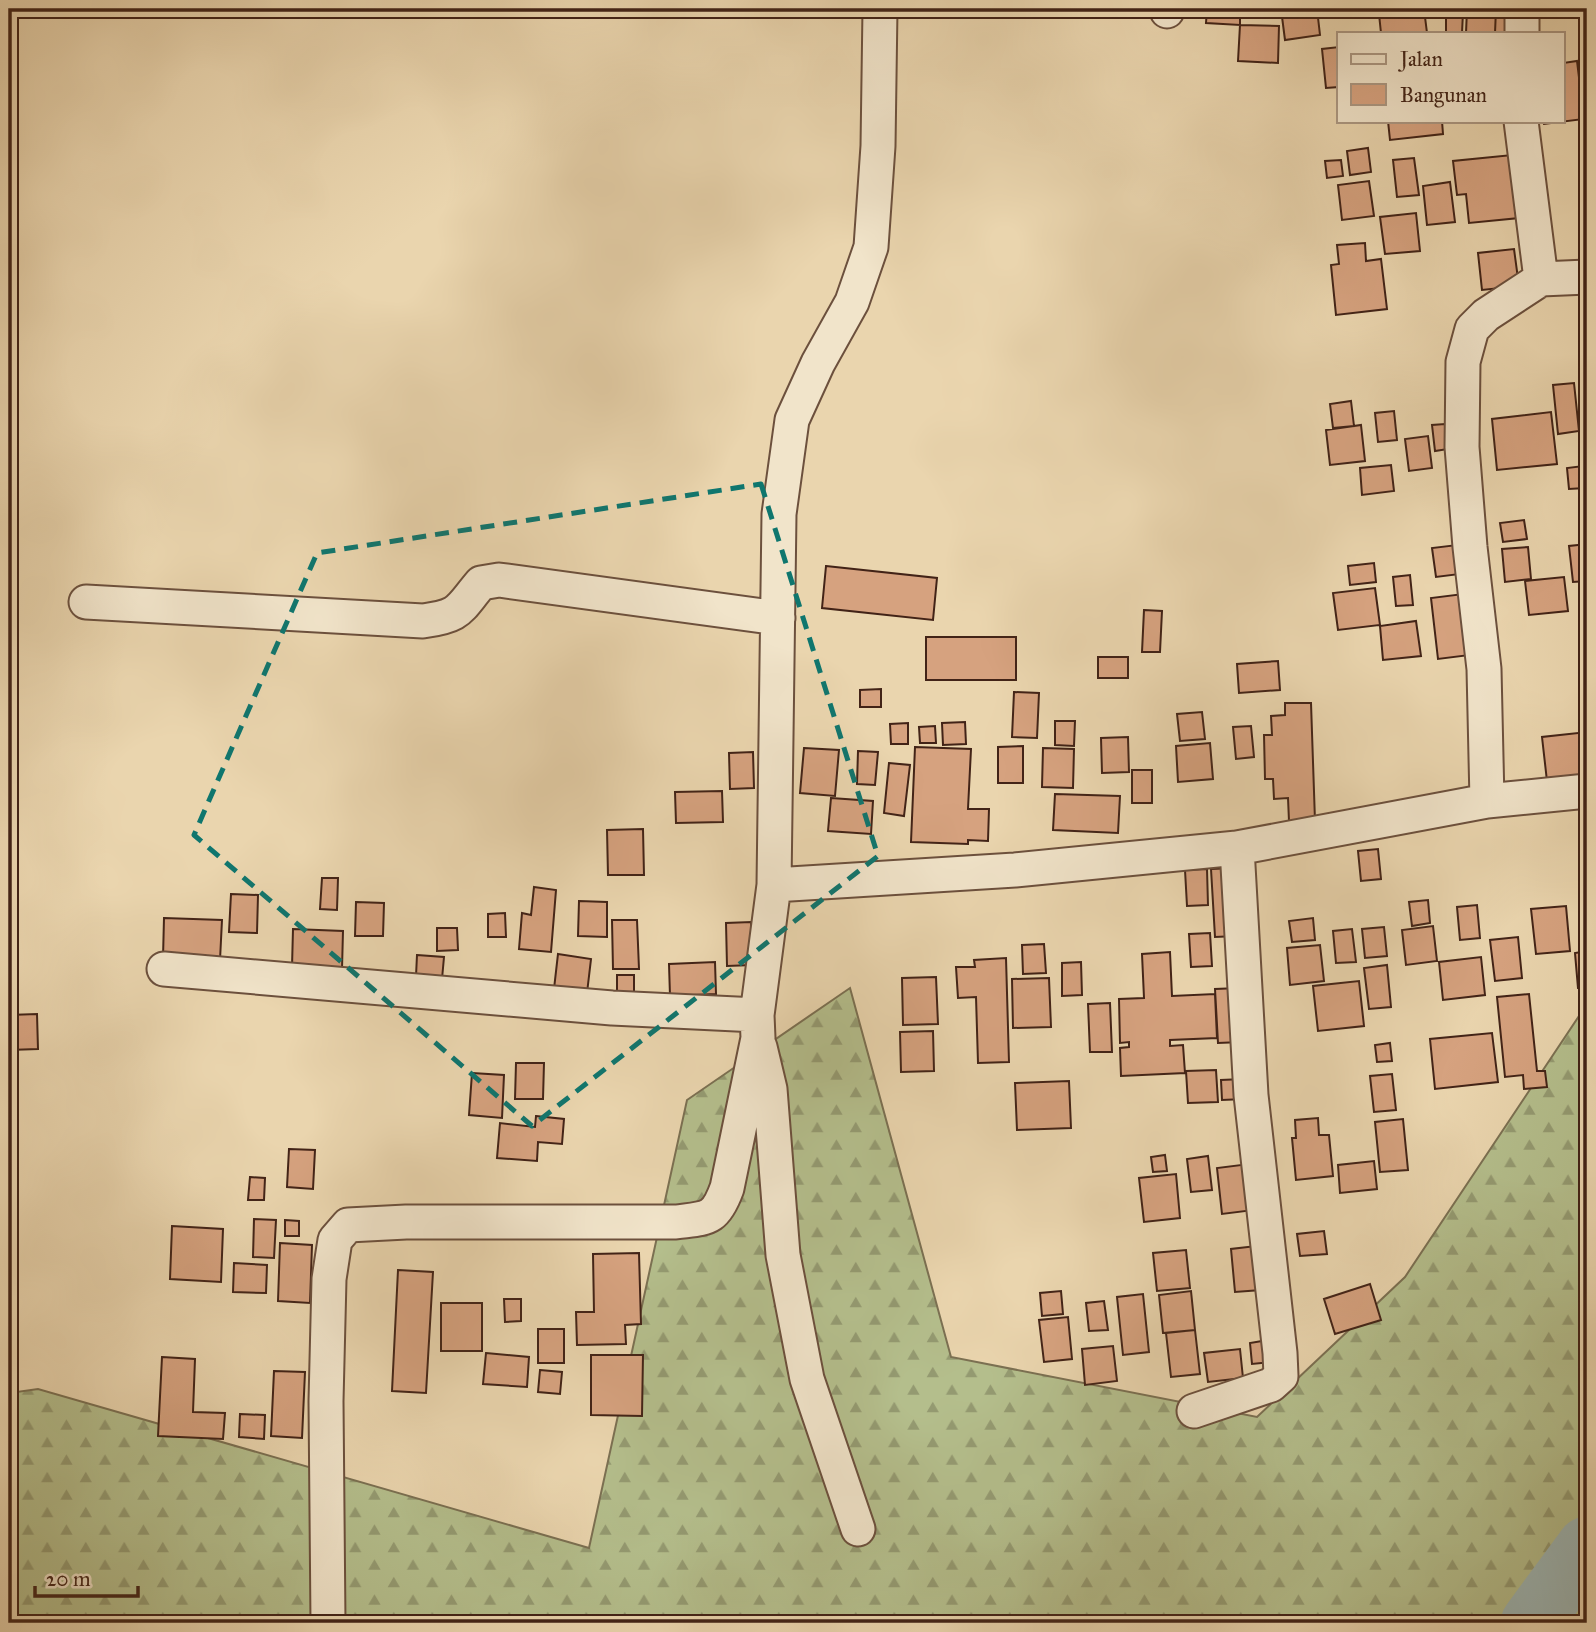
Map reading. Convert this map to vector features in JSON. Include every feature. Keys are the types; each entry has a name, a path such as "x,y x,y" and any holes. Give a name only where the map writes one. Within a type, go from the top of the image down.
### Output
{"street":[{"path":"328,1623 326,1401 329,1279 335,1240 348,1225 676,1222 707,1218 720,1206 727,1188 757,1026 774,885 779,514 792,420 818,363 852,302 871,247 878,146 880,9"},
{"path":"1522,9 1522,32"},
{"path":"1521,122 1541,279"},
{"path":"1488,801 1484,669 1462,447 1464,362 1472,329 1486,315 1541,279 1587,277"},
{"path":"86,602 423,621 446,618 461,610 481,583 499,580 778,618"},
{"path":"774,885 1015,870 1237,848 1488,801 1587,791"},
{"path":"1194,1411 1271,1385 1280,1376 1280,1353 1251,1096 1237,848"},
{"path":"164,969 612,1008 757,1026"},
{"path":"757,1026 770,1088 783,1255 807,1379 858,1529"}],"highlighted area":[{"path":"761,484 878,856 532,1126 194,835 317,553"}],"green space":[{"path":"850,988 951,1357 1257,1417 1405,1277 1587,1004 1587,1623 9,1623 9,1393 38,1389 589,1548 687,1100"}],"building":[{"path":"1207,9 1240,9 1240,25 1206,23"},
{"path":"1281,9 1317,9 1320,35 1285,40"},
{"path":"1424,9 1427,32 1381,32 1379,14"},
{"path":"1467,9 1496,9 1495,32 1466,32"},
{"path":"1496,9 1510,9 1509,32 1495,32"},
{"path":"1446,11 1463,12 1462,32 1446,32"},
{"path":"1240,25 1279,26 1278,63 1238,61"},
{"path":"1337,47 1337,87 1326,88 1322,49"},
{"path":"1577,61 1584,119 1564,122 1564,63"},
{"path":"1388,122 1442,122 1443,134 1390,140"},
{"path":"1368,148 1371,172 1350,175 1347,151"},
{"path":"1512,155 1519,218 1469,223 1466,194 1457,195 1453,161"},
{"path":"1414,158 1419,195 1397,197 1393,160"},
{"path":"1341,160 1343,176 1327,178 1325,161"},
{"path":"1369,181 1374,216 1342,220 1338,185"},
{"path":"1450,182 1455,222 1427,225 1423,186"},
{"path":"1416,213 1420,251 1385,254 1380,217"},
{"path":"1365,243 1366,261 1381,259 1387,309 1336,315 1331,265 1339,264 1337,245"},
{"path":"1514,249 1519,286 1482,290 1478,253"},
{"path":"1574,383 1579,431 1558,434 1553,385"},
{"path":"1351,401 1354,426 1333,428 1330,404"},
{"path":"1394,411 1397,440 1378,442 1375,413"},
{"path":"1551,412 1557,464 1497,470 1492,419"},
{"path":"1445,424 1448,449 1435,451 1432,425"},
{"path":"1361,425 1365,461 1330,465 1326,430"},
{"path":"1428,436 1432,468 1409,471 1405,439"},
{"path":"1391,465 1394,491 1362,495 1360,468"},
{"path":"1583,466 1585,488 1569,489 1567,468"},
{"path":"1524,520 1527,539 1503,542 1500,523"},
{"path":"1587,544 1587,581 1573,582 1569,546"},
{"path":"1457,545 1460,574 1436,577 1432,548"},
{"path":"1528,547 1531,579 1505,582 1502,549"},
{"path":"1374,563 1376,582 1350,585 1348,566"},
{"path":"826,566 937,578 933,620 822,608"},
{"path":"1410,575 1413,605 1396,606 1393,577"},
{"path":"1564,577 1568,611 1529,615 1525,581"},
{"path":"1375,588 1380,625 1338,630 1333,593"},
{"path":"1463,594 1470,655 1438,659 1431,598"},
{"path":"1144,610 1162,611 1160,652 1142,652"},
{"path":"1416,621 1421,656 1383,660 1380,626"},
{"path":"926,637 1016,637 1016,680 926,680"},
{"path":"1098,657 1128,657 1128,678 1098,678"},
{"path":"1278,661 1280,690 1239,693 1237,664"},
{"path":"881,689 881,707 860,707 860,690"},
{"path":"1014,692 1039,693 1037,738 1012,737"},
{"path":"1285,703 1311,703 1315,821 1289,821 1288,798 1274,799 1273,779 1265,779 1264,735 1272,735 1271,716 1285,715"},
{"path":"1202,712 1205,739 1180,741 1177,714"},
{"path":"1055,721 1075,721 1074,746 1055,745"},
{"path":"965,722 966,744 943,745 942,723"},
{"path":"908,723 908,744 891,744 890,724"},
{"path":"935,726 936,743 920,743 919,727"},
{"path":"1251,726 1254,757 1236,759 1233,727"},
{"path":"1587,732 1587,785 1548,790 1542,737"},
{"path":"1128,737 1129,772 1102,773 1101,738"},
{"path":"1210,743 1213,779 1178,782 1176,746"},
{"path":"1023,746 1023,783 998,783 998,747"},
{"path":"915,747 971,749 968,809 989,809 988,841 968,840 968,844 911,842"},
{"path":"804,748 839,750 835,796 800,793"},
{"path":"1043,748 1074,749 1073,788 1042,787"},
{"path":"858,751 878,752 875,785 857,784"},
{"path":"753,752 754,788 730,789 729,753"},
{"path":"889,763 910,765 904,816 884,813"},
{"path":"1132,770 1152,770 1152,803 1132,803"},
{"path":"722,791 723,822 676,823 675,792"},
{"path":"1055,794 1120,796 1118,833 1053,830"},
{"path":"831,798 873,801 871,834 828,831"},
{"path":"643,829 644,875 608,875 607,830"},
{"path":"1378,849 1381,879 1361,881 1358,851"},
{"path":"1233,868 1236,936 1215,937 1211,869"},
{"path":"1207,869 1208,905 1187,906 1185,870"},
{"path":"322,878 338,878 337,910 320,909"},
{"path":"534,887 556,890 551,952 519,949 522,913 531,915"},
{"path":"231,894 258,895 257,933 229,932"},
{"path":"1428,900 1430,923 1412,926 1409,902"},
{"path":"579,901 607,902 607,937 578,936"},
{"path":"356,902 384,903 383,936 355,936"},
{"path":"1477,905 1480,938 1460,940 1457,907"},
{"path":"1566,906 1570,951 1536,954 1531,909"},
{"path":"505,913 506,937 488,937 488,914"},
{"path":"164,918 222,920 220,960 163,958"},
{"path":"1313,918 1315,940 1292,942 1289,921"},
{"path":"612,920 637,920 639,969 613,969"},
{"path":"751,922 752,965 727,966 726,923"},
{"path":"1433,926 1437,961 1406,965 1402,930"},
{"path":"1384,927 1387,956 1365,958 1362,929"},
{"path":"437,928 457,928 458,950 437,951"},
{"path":"293,929 343,931 342,969 292,967"},
{"path":"1352,929 1356,962 1336,963 1333,931"},
{"path":"1210,933 1212,966 1191,967 1189,934"},
{"path":"1518,937 1522,978 1495,981 1490,940"},
{"path":"1044,944 1046,973 1023,974 1022,945"},
{"path":"1320,945 1324,981 1290,985 1287,948"},
{"path":"1587,951 1587,987 1578,988 1575,953"},
{"path":"1170,952 1172,996 1215,994 1217,1038 1170,1040 1170,1046 1183,1045 1185,1073 1121,1076 1120,1048 1129,1047 1129,1042 1120,1043 1119,999 1144,998 1142,954"},
{"path":"558,954 591,959 587,993 554,989"},
{"path":"417,955 444,957 442,979 416,976"},
{"path":"1481,957 1485,995 1443,1000 1439,962"},
{"path":"1006,958 1009,1062 978,1063 976,997 958,998 956,967 975,967 974,960"},
{"path":"715,962 716,994 670,996 669,964"},
{"path":"1081,962 1082,995 1062,996 1062,963"},
{"path":"1387,965 1391,1007 1369,1009 1364,968"},
{"path":"617,975 634,975 634,993 617,993"},
{"path":"936,977 938,1024 903,1025 902,978"},
{"path":"1049,978 1051,1027 1013,1028 1012,979"},
{"path":"1359,981 1364,1026 1318,1031 1313,986"},
{"path":"1239,988 1241,1042 1218,1043 1215,989"},
{"path":"1529,994 1537,1071 1545,1071 1547,1087 1524,1089 1523,1075 1505,1077 1497,997"},
{"path":"1110,1003 1112,1052 1090,1052 1088,1004"},
{"path":"37,1014 38,1049 9,1050 9,1015"},
{"path":"933,1031 934,1071 901,1072 900,1032"},
{"path":"1492,1033 1498,1082 1435,1089 1430,1039"},
{"path":"1390,1043 1392,1061 1377,1062 1375,1045"},
{"path":"516,1063 544,1063 543,1099 515,1099"},
{"path":"1216,1070 1218,1102 1188,1103 1186,1071"},
{"path":"472,1073 504,1075 502,1118 469,1115"},
{"path":"1392,1074 1396,1110 1374,1112 1370,1076"},
{"path":"1243,1079 1244,1099 1222,1100 1221,1080"},
{"path":"1069,1081 1071,1128 1017,1130 1015,1083"},
{"path":"536,1116 564,1119 562,1144 538,1142 537,1161 497,1158 500,1123 535,1127"},
{"path":"1318,1118 1319,1135 1329,1135 1333,1176 1296,1180 1292,1138 1296,1138 1295,1120"},
{"path":"1403,1119 1408,1170 1380,1172 1375,1122"},
{"path":"289,1149 315,1150 313,1189 287,1187"},
{"path":"1165,1155 1167,1171 1153,1172 1151,1157"},
{"path":"1208,1156 1212,1190 1191,1192 1187,1159"},
{"path":"1374,1161 1377,1189 1340,1193 1338,1165"},
{"path":"1249,1164 1254,1210 1222,1214 1217,1168"},
{"path":"1176,1174 1180,1218 1144,1222 1139,1178"},
{"path":"250,1177 265,1178 264,1200 248,1200"},
{"path":"254,1219 276,1220 274,1258 253,1257"},
{"path":"285,1220 299,1221 299,1236 285,1236"},
{"path":"172,1226 223,1229 221,1282 170,1279"},
{"path":"1324,1231 1327,1254 1300,1256 1297,1234"},
{"path":"280,1243 312,1245 310,1303 278,1301"},
{"path":"1256,1246 1261,1290 1235,1292 1231,1249"},
{"path":"1186,1250 1190,1288 1157,1291 1153,1253"},
{"path":"639,1253 641,1324 625,1325 626,1344 577,1345 576,1312 594,1312 593,1254"},
{"path":"234,1263 267,1265 266,1293 233,1292"},
{"path":"398,1270 433,1272 426,1393 392,1391"},
{"path":"1370,1284 1381,1320 1335,1334 1324,1299"},
{"path":"1061,1291 1063,1314 1042,1316 1040,1293"},
{"path":"1191,1291 1195,1330 1163,1333 1159,1295"},
{"path":"1143,1294 1149,1352 1123,1355 1117,1297"},
{"path":"504,1299 521,1299 521,1321 505,1322"},
{"path":"1104,1301 1108,1330 1089,1331 1086,1303"},
{"path":"441,1303 482,1303 482,1351 441,1351"},
{"path":"1068,1317 1072,1359 1044,1362 1039,1320"},
{"path":"538,1329 564,1329 564,1363 538,1363"},
{"path":"1195,1330 1200,1374 1171,1377 1166,1333"},
{"path":"1268,1340 1271,1362 1252,1364 1250,1343"},
{"path":"1113,1346 1117,1381 1085,1385 1082,1349"},
{"path":"1240,1349 1243,1378 1208,1382 1204,1353"},
{"path":"486,1353 529,1357 527,1387 483,1384"},
{"path":"591,1355 643,1355 642,1416 591,1415"},
{"path":"162,1357 195,1359 193,1412 225,1413 223,1439 158,1436"},
{"path":"540,1370 562,1372 560,1394 538,1392"},
{"path":"274,1371 305,1372 302,1438 271,1436"},
{"path":"240,1414 265,1415 264,1439 239,1437"}],"waterway":[{"path":"1531,1623 1587,1547"}]}
